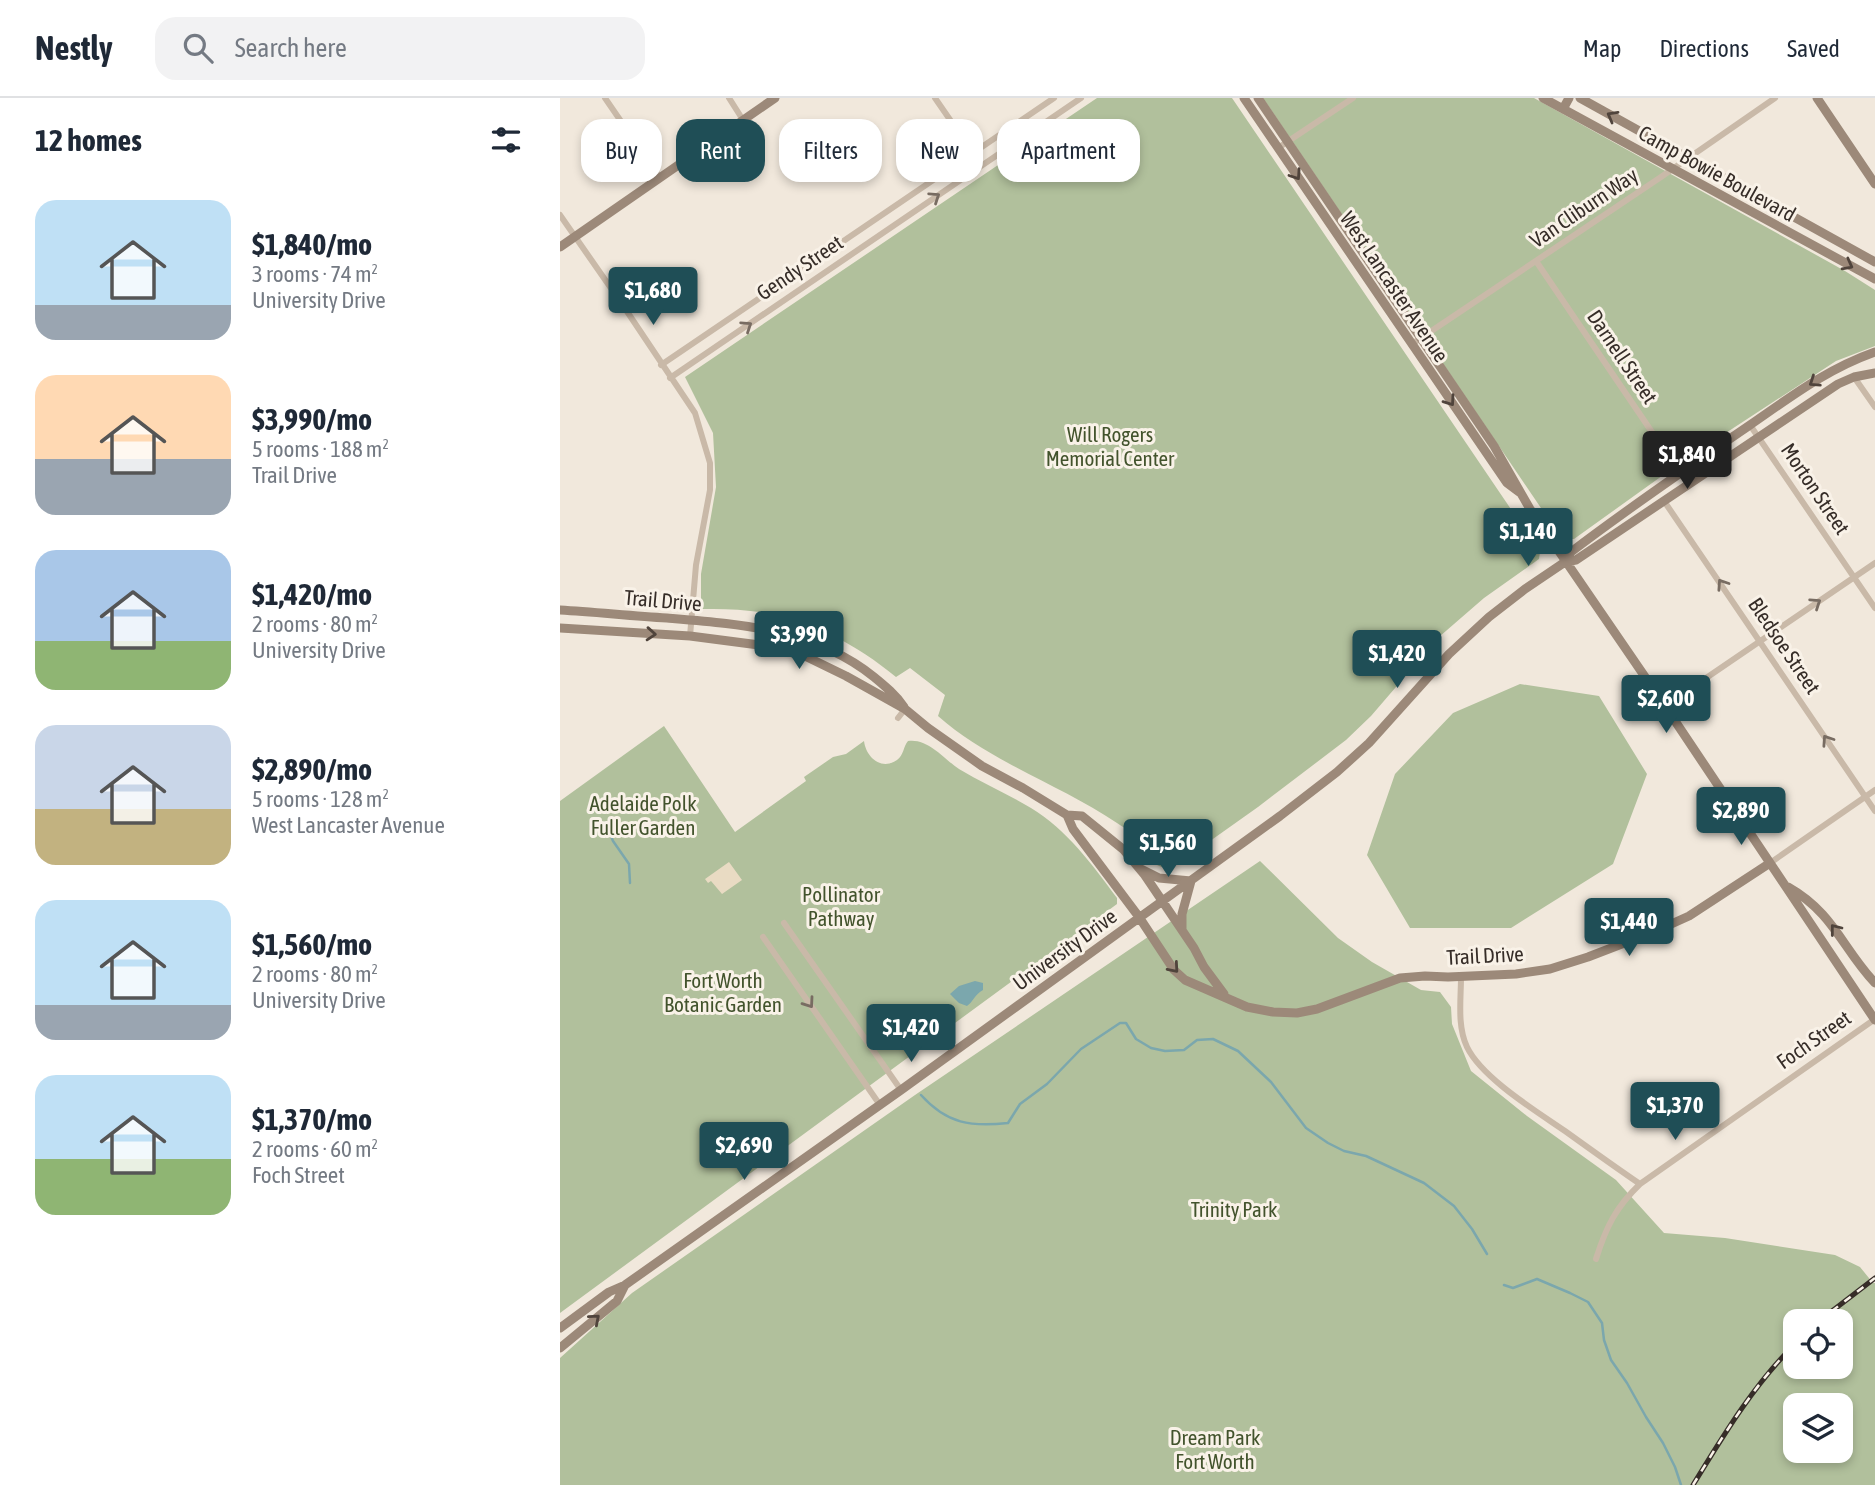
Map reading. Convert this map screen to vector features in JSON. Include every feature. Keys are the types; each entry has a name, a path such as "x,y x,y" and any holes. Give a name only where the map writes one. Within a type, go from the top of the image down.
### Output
{"main road":[{"path":"744,119 775,98"},
{"name":"West Lancaster Avenue","path":"1244,98 1507,483 1519,492 1875,1020"},
{"name":"West Lancaster Avenue","path":"1258,98 1494,446 1519,492"},
{"name":"Camp Bowie Boulevard","path":"1543,98 1875,279"},
{"path":"1563,109 1569,98"},
{"name":"Camp Bowie Boulevard","path":"1580,98 1875,262"},
{"path":"1817,98 1875,184"},
{"path":"560,247 654,182"},
{"path":"1822,251 1829,237"},
{"name":"University Drive","path":"1565,562 1577,547 1679,472 1828,372 1875,352"},
{"name":"University Drive","path":"560,1328 901,1090 1337,772 1369,743 1449,654 1525,589 1565,562 1576,560 1838,384 1854,377 1875,373"},
{"path":"1664,501 1679,472"},
{"name":"Trail Drive","path":"560,610 691,620 764,629 806,640 861,666 883,684 905,709"},
{"name":"Trail Drive","path":"560,628 690,636 767,646 807,657 846,676 905,709 968,757 1067,815 1082,816 1124,850 1162,901 1214,983 1227,998"},
{"name":"Trail Drive","path":"1067,815 1073,829 1139,917 1174,970 1185,980 1247,1007 1273,1012 1297,1013 1328,1005 1400,978 1516,974 1550,969 1588,957 1689,916 1770,863"},
{"path":"1139,868 1159,878 1191,881 1182,914 1182,931"},
{"path":"1785,885 1802,895 1824,915 1875,983"},
{"name":"University Drive","path":"560,1348 617,1301 625,1285"}],"street":[{"path":"605,98 619,119"},
{"path":"729,98 742,119"},
{"path":"935,98 950,119"},
{"name":"Gendy Street","path":"983,146 1054,98"},
{"name":"Gendy Street","path":"670,378 1081,98"},
{"path":"1278,148 1353,98"},
{"name":"Van Cliburn Way","path":"1412,344 1775,98"},
{"path":"1046,103 1055,116"},
{"name":"Gendy Street","path":"662,365 930,182"},
{"path":"907,198 916,210"},
{"path":"560,215 695,413 710,463 710,490 696,565 690,636"},
{"name":"Darnell Street","path":"1536,261 1679,472"},
{"path":"1854,377 1875,407"},
{"name":"Morton Street","path":"1750,425 1875,608"},
{"name":"Bledsoe Street","path":"1664,501 1875,811"},
{"path":"1665,706 1875,563"},
{"path":"898,718 905,709"},
{"path":"1770,863 1875,790"},
{"path":"784,923 901,1090"},
{"path":"763,937 880,1105"},
{"path":"1461,977 1464,1038 1476,1061 1512,1093 1640,1184"},
{"name":"Foch Street","path":"1596,1259 1608,1223 1620,1204 1640,1184 1875,1020"}],"green space":[{"name":"Will Rogers Memorial Center","path":"1097,98 1232,98 1540,552 1539,559 1484,598 1439,637 1371,716 1346,740 1172,868 1157,865 1130,832 1095,809 1002,760 958,732 938,716 945,695 910,668 896,677 845,642 790,619 750,611 701,609 701,574 716,487 713,433 685,377 973,182 983,182 983,175 997,166 997,182 1140,182 1140,119 1066,119"},
{"path":"1263,98 1534,98 1875,290 1875,346 1836,361 1680,463 1574,539 1562,539"},
{"path":"1520,684 1599,696 1647,774 1613,864 1511,928 1410,928 1367,855 1395,774 1453,713"},
{"name":"Fort Worth Botanic Garden","path":"664,726 735,832 806,781 804,777 833,757 846,754 864,741 871,757 885,764 899,758 908,741 922,743 959,769 1044,817 1078,848 1117,898 1117,904 560,1313 560,801"},
{"name":"Trinity Park","path":"1260,861 1338,938 1372,962 1421,990 1440,992 1451,1007 1452,1024 1471,1071 1527,1116 1616,1180 1664,1233 1725,1238 1835,1255 1860,1267 1875,1283 1875,1485 560,1485 560,1358 632,1293 915,1095"}],"shaded area":[{"path":"729,862 742,880 722,894 711,881 708,883 705,879"}],"water":[{"path":"975,981 983,983 983,990 967,1006 959,1003 950,994 959,986"}],"waterway":[{"path":"606,824 613,841 629,864 630,883"},
{"path":"921,1095 950,1118 971,1124 1008,1123 1020,1104 1047,1084 1081,1049 1120,1023 1126,1023 1136,1039 1151,1048 1165,1051 1184,1050 1197,1040 1213,1039 1238,1051 1271,1082 1306,1128 1344,1151 1366,1156 1424,1183 1454,1206 1487,1254"},
{"path":"1504,1285 1513,1288 1537,1279 1588,1302 1602,1323 1611,1360 1663,1443 1681,1485"}],"railway":[{"path":"1835,1309 1875,1278"},
{"path":"1693,1485 1753,1393 1783,1357"}],"park label":[{"name":"Adelaide Polk Fuller Garden","path":"643,816"},
{"name":"Pollinator Pathway","path":"841,907"},
{"name":"Dream Park Fort Worth","path":"1215,1450"}]}
